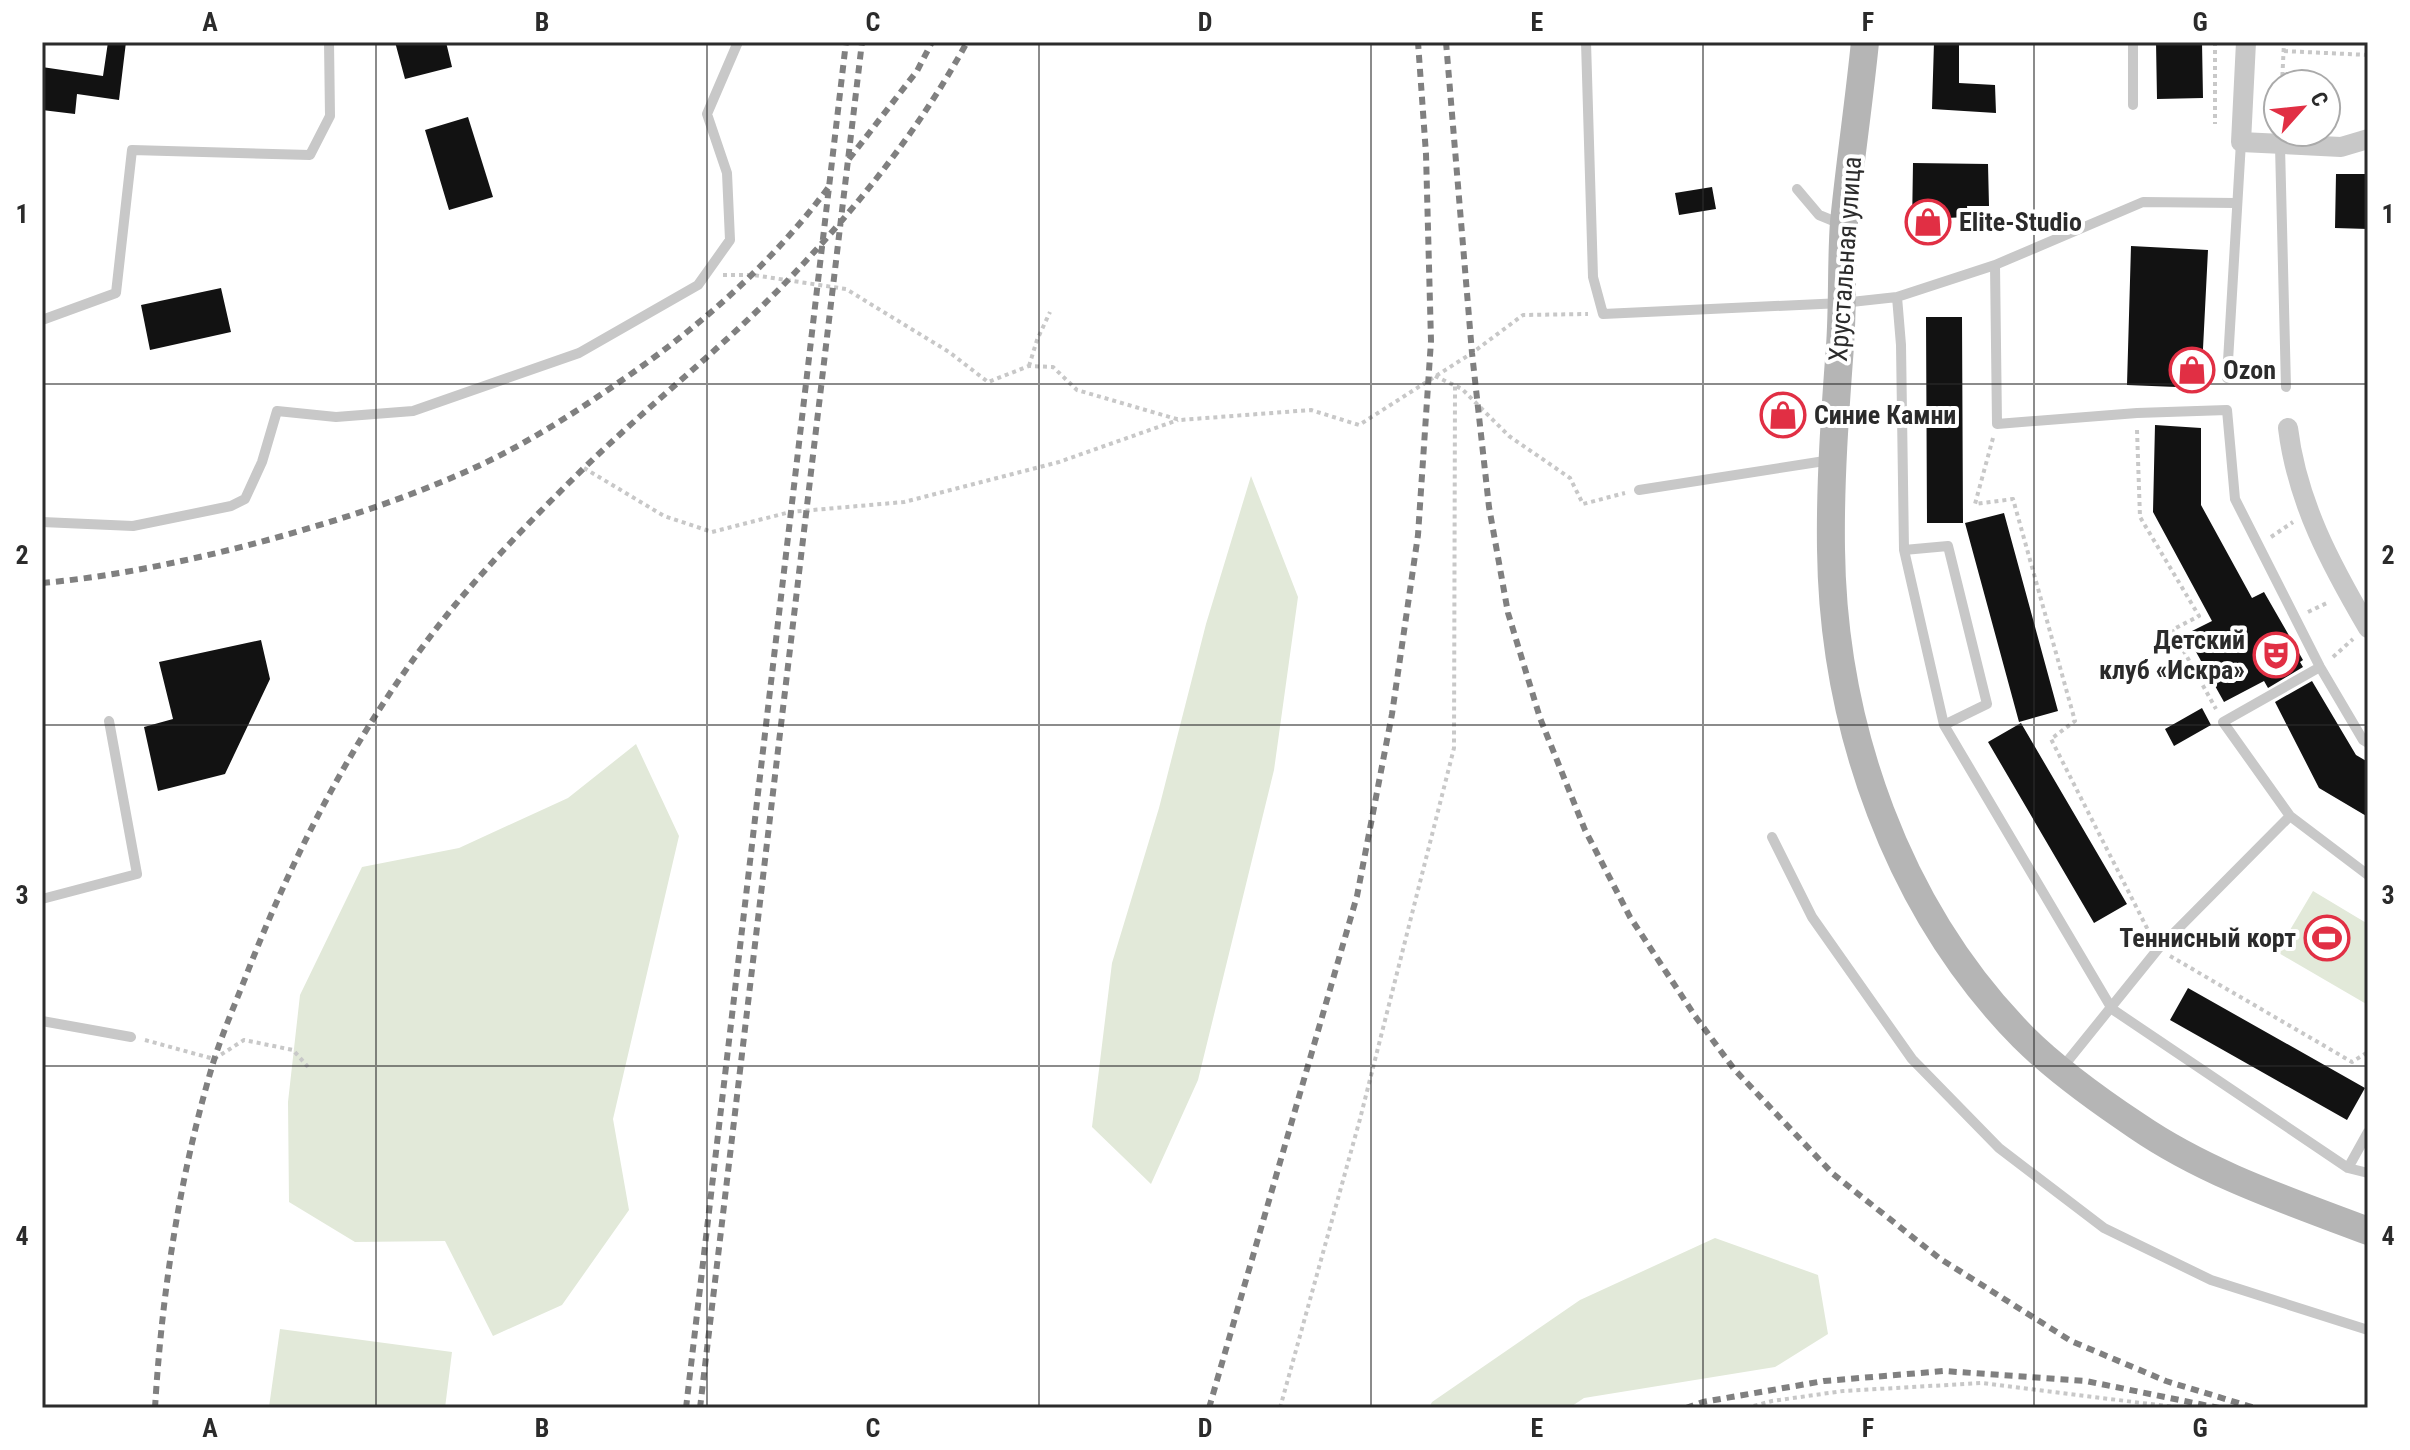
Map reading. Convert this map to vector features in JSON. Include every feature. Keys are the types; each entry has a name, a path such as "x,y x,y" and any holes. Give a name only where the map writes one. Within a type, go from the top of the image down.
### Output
{"street":[{"name":"Хрустальная улица","path":"1865,42 1844,225 1832,460 1831,551 1836,625 1854,731 1871,788 1891,838 1955,954 1995,1007 2026,1040 2061,1070 2138,1127 2179,1151 2277,1196 2368,1231"},
{"path":"2246,42 2241,142 2262,144"},
{"path":"2342,147 2368,139"},
{"path":"2288,428 2297,483 2308,511 2368,628"}],"lane":[{"path":"42,320 116,293 132,150 310,155 330,116 329,42"},
{"path":"42,522 133,526 231,506 245,499 262,462 277,411 336,417 413,411 579,353 698,285 730,240 727,173 707,114 738,42"},
{"path":"1586,42 1593,277 1603,314 1842,303 1897,297 1995,265 2143,202 2236,203"},
{"path":"2133,42 2133,105"},
{"path":"2227,378 2241,142"},
{"path":"2280,148 2286,387"},
{"path":"1797,189 1819,215 1844,225"},
{"path":"1995,265 1997,424 2137,413 2227,410 2235,499 2320,667 2366,739"},
{"path":"1897,297 1901,345 1904,550 1944,725 2112,1009 2348,1168 2368,1173"},
{"path":"1639,490 1832,460"},
{"path":"1904,550 1948,546 1987,704 1944,725"},
{"path":"2320,667 2223,722 2290,816 2368,875"},
{"path":"42,899 137,874 109,721"},
{"path":"2061,1070 2158,949 2290,816"},
{"path":"1772,837 1812,917 1912,1059 1999,1148 2104,1228 2211,1280 2368,1330"},
{"path":"42,1021 131,1037"},
{"path":"2348,1168 2368,1132"}],"path":[{"path":"2215,42 2215,124"},
{"path":"2283,68 2284,42"},
{"path":"2284,51 2368,55"},
{"path":"698,285 724,275 753,275 846,289 949,352 988,382 1029,366 1053,367 1077,390 1180,420"},
{"path":"1029,366 1050,312"},
{"path":"584,468 664,516 712,532 790,512 904,502 1059,462 1180,420 1311,410 1359,425 1523,315 1603,314"},
{"path":"1435,376 1462,389 1509,436 1570,478 1583,504 1639,490"},
{"path":"1280,1408 1360,1119 1454,748 1455,386"},
{"path":"2137,413 2140,517 2199,616 2172,630 2223,722"},
{"path":"1997,424 1975,504 2013,499 2075,721 2051,739 2158,949 2352,1062 2368,1052"},
{"path":"2258,546 2308,511"},
{"path":"2320,667 2368,628"},
{"path":"131,1037 214,1059 244,1040 293,1050 308,1067"},
{"path":"1746,1408 1772,1401 1843,1391 1982,1383 2182,1408"}],"green space":[{"path":"1251,476 1298,597 1274,770 1198,1080 1151,1184 1092,1127 1112,963 1159,808 1206,624"},
{"path":"636,744 679,836 613,1119 629,1210 562,1305 493,1336 445,1241 355,1242 289,1202 288,1102 300,995 362,867 459,848 568,798"},
{"name":"Теннисный корт","path":"2313,891 2368,924 2368,1005 2277,952"},
{"path":"1715,1238 1818,1275 1828,1334 1775,1367 1584,1398 1569,1408 1429,1408 1432,1402 1580,1300"},
{"path":"280,1329 452,1352 445,1408 269,1407"}],"building":[{"path":"108,42 126,42 119,100 77,94 75,114 42,110 42,67 103,76"},
{"path":"395,42 446,42 452,67 405,79"},
{"path":"1934,42 1959,42 1959,83 1995,85 1996,113 1932,109"},
{"path":"2156,42 2202,42 2203,98 2157,99"},
{"path":"468,117 493,197 449,210 425,130"},
{"path":"1913,163 1988,164 1989,206 1967,206 1968,217 1946,218 1945,230 1912,227"},
{"path":"2336,174 2368,174 2368,229 2335,228"},
{"path":"1712,187 1716,209 1679,215 1675,193"},
{"path":"2131,246 2208,250 2201,388 2127,385"},
{"path":"221,288 231,332 150,350 141,305"},
{"path":"1926,317 1962,317 1963,523 1927,523"},
{"path":"2155,425 2201,428 2201,505 2252,598 2264,592 2303,660 2300,662 2303,667 2268,688 2264,681 2224,702 2186,634 2212,621 2153,512"},
{"path":"2004,513 2058,711 2019,722 1965,523"},
{"path":"261,640 270,679 225,774 158,791 144,727 173,719 159,662"},
{"path":"2312,681 2356,755 2368,762 2368,817 2319,788 2275,702"},
{"path":"2202,708 2211,725 2174,746 2165,729"},
{"path":"2021,723 2127,904 2094,923 1988,742"},
{"path":"2188,988 2365,1088 2347,1120 2170,1020"}],"railway":[{"path":"686,1408 846,42"},
{"path":"700,1408 862,42"},
{"path":"849,159 917,71 932,42"},
{"path":"155,1408 162,1320 174,1232 191,1146 214,1060 288,878 363,736 422,647 502,552 610,443 766,303 840,223 908,136 967,42"},
{"path":"1209,1408 1357,896 1392,714 1418,535 1431,341 1426,154 1418,42"},
{"path":"1446,42 1472,353 1489,507 1508,613 1540,718 1585,830 1630,917 1734,1069 1833,1174 1939,1258 2071,1341 2166,1381 2255,1408"},
{"path":"42,583 144,569 274,538 390,502 493,459 598,397 674,342 756,271 828,188"},
{"path":"1686,1408 1703,1402 1824,1381 1944,1371 2086,1381 2219,1408"}],"place":[{"name":"Elite-Studio","path":"1928,222"},
{"name":"Ozon","path":"2192,370"},
{"name":"Синие Камни","path":"1783,415"},
{"name":"Детский клуб «Искра»","path":"2276,655"},
{"name":"Теннисный корт","path":"2327,938"}]}
